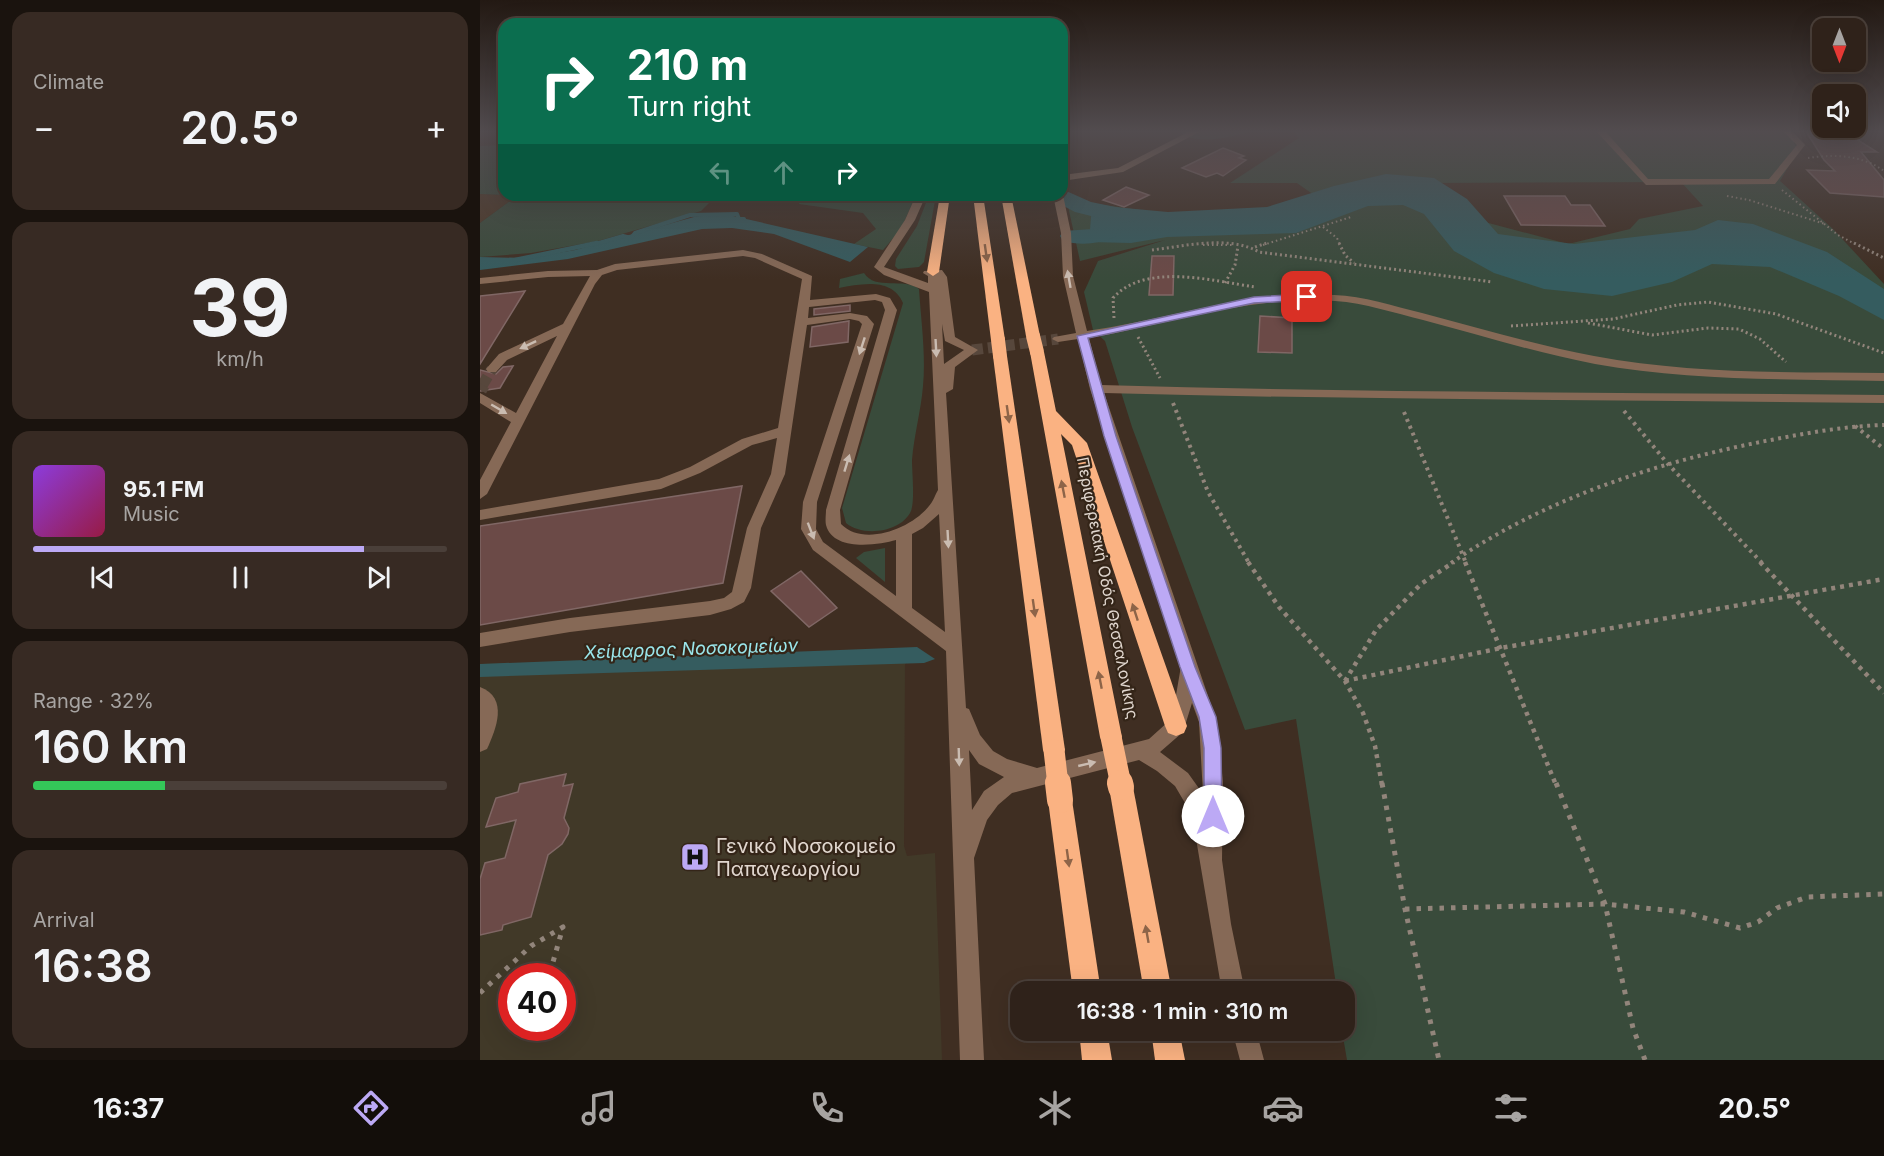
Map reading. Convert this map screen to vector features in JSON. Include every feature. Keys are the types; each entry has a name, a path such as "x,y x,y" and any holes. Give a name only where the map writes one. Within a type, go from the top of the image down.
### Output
{"highway":[{"path":"933,272 944,201"},
{"path":"979,201 1085,981"},
{"name":"Περιφερειακή Οδός Θεσσαλονίκης","path":"1007,201 1156,981"},
{"path":"1048,413 1079,443 1176,726"},
{"path":"1094,1041 1097,1060"},
{"path":"1167,1041 1170,1060"}],"street":[{"path":"1644,179 1646,182 1772,182 1774,179"},
{"path":"918,201 910,220 879,264 881,271 918,281 933,290"},
{"path":"1059,201 1066,233 1068,276 1096,389 1188,667 1207,717 1212,748 1212,860"},
{"path":"480,281 548,274 598,273 624,265 747,253 808,277 806,304 778,474 754,528 743,588 737,598 710,608 570,625 480,639"},
{"path":"933,272 957,699 972,1060"},
{"path":"480,494 567,326 590,283 598,273"},
{"path":"899,277 940,273 944,282 948,337 954,343 972,350 957,358 948,370 948,428 943,460"},
{"path":"806,304 876,297 886,300 891,310 831,518 837,530 852,538 880,540 904,533 929,517 936,508 945,487"},
{"path":"1058,339 1133,327 1254,300 1334,298 1383,306 1560,352 1636,366 1716,374 1884,376"},
{"path":"803,322 853,316 863,318 868,324 810,502 808,529 818,546 836,561 954,648"},
{"path":"492,369 503,357 567,326"},
{"path":"1096,389 1884,399"},
{"path":"480,397 518,420"},
{"path":"480,515 661,484 695,470 747,442 785,431"},
{"path":"904,533 904,612"},
{"path":"963,877 974,822 983,805 1007,785 1034,776 1141,751 1161,741 1176,726 1183,707 1188,667"},
{"path":"480,695 489,704 489,720 480,743"},
{"path":"957,699 977,751 998,766 1034,776"},
{"path":"1141,751 1165,763 1194,796 1204,816 1231,981"},
{"path":"1247,1041 1252,1060"}],"path":[{"path":"1772,182 1825,224 1862,248 1884,258"},
{"path":"1716,195 1749,200 1825,224"},
{"path":"1152,250 1184,246 1254,247 1352,217"},
{"path":"1322,226 1337,238 1345,255 1357,265"},
{"path":"1225,283 1235,265 1238,246"},
{"path":"1254,247 1259,252 1492,282"},
{"path":"1788,364 1760,339 1739,329 1708,328 1652,335 1604,328 1584,321 1628,317 1677,305 1724,304 1793,319 1884,353"},
{"path":"1133,327 1167,391 1208,492 1247,561 1279,607 1346,681 1363,713 1375,746 1405,909 1439,1060"},
{"path":"1623,410 1668,464 1884,693"},
{"path":"1404,412 1461,557 1501,648 1605,904 1633,1028 1645,1060"},
{"path":"1346,681 1364,647 1390,614 1461,557 1551,506 1668,464 1749,444 1855,426 1884,425"},
{"path":"1855,426 1884,449"},
{"path":"1346,681 1501,648 1884,579"},
{"path":"1405,909 1605,904 1684,912 1740,928 1758,922 1777,908 1807,897 1884,894"},
{"path":"513,963 531,946 563,927 553,963"},
{"path":"480,993 498,976"}],"shaded area":[{"path":"480,194 498,194 498,201 510,201 480,223"},
{"name":"Γενικό Νοσοκομείο Παπαγεωργίου","path":"919,653 905,664 904,846 907,856 935,853 942,1060 480,1060 480,664"}],"green space":[{"path":"480,179 498,179 498,195 480,194"},
{"path":"1235,179 1781,179 1833,229 1884,284 1884,1060 1347,1060 1344,1041 1355,1041 1355,981 1335,981 1296,719 1245,730 1132,427 1105,341 1093,330 1084,292 1098,261 1165,240 1080,261 1067,201 1068,197 1096,204 1223,221 1324,202 1297,183 1230,183","holes":["1681,182 1703,206 1639,219 1630,229 1568,244 1481,221 1425,183"]},
{"path":"510,201 711,201 701,211 598,241 531,253 480,257 480,223"},
{"path":"799,201 913,201 901,229 883,250 854,244 876,229 863,213 799,204"},
{"path":"927,201 935,201 924,262 919,267 898,269 895,266 896,259 917,226"},
{"path":"864,273 875,281 906,284 919,289 924,362 922,395 912,460 911,511 899,524 871,531 846,523 842,508 903,303 898,295 884,286 866,284 839,288 840,279"},
{"path":"885,548 885,582 856,558 864,552"}],"water":[{"path":"1362,179 1436,179 1467,199 1498,234 1574,244 1695,230 1718,220 1753,224 1827,252 1884,289 1884,320 1839,296 1770,267 1712,264 1672,282 1612,296 1544,289 1494,273 1454,251 1424,214 1403,205 1368,206 1296,233 1167,237 1131,243 1089,242 1092,205 1168,212 1267,207"},
{"path":"720,213 868,247 850,262 774,234 732,228 702,229 568,259 480,270 480,257 527,258 575,250 694,217"},
{"path":"917,647 935,659 924,663 480,677 480,664"}],"building":[{"path":"1816,179 1884,179 1884,197 1830,193"},
{"path":"1126,187 1149,195 1124,207 1103,200"},
{"path":"1504,196 1565,196 1571,205 1590,205 1605,226 1521,225"},
{"path":"1152,256 1174,256 1173,295 1149,295"},
{"path":"525,291 480,364 480,296"},
{"path":"850,305 850,311 814,315 814,309"},
{"path":"1260,316 1292,318 1292,353 1258,352"},
{"path":"849,321 848,342 810,347 812,327"},
{"path":"513,366 500,388 480,391 480,370 496,374 503,367"},
{"path":"742,486 723,583 480,625 480,526"},
{"path":"801,571 837,608 809,627 771,591"},
{"path":"566,774 563,786 573,784 564,818 569,828 568,834 562,844 548,855 531,917 503,925 502,930 480,935 480,879 485,863 505,858 516,820 486,827 496,798 518,792 520,784"}],"waterway":[{"path":"1068,199 1083,207 1115,215"},
{"path":"592,245 623,236 631,238 635,233 690,215 737,214 739,219 744,219"},
{"path":"1072,236 1097,236 1106,232 1105,226 1115,215"},
{"path":"1115,215 1127,216"},
{"path":"515,260 597,243"}],"tunnel":[{"path":"972,350 1058,339"},
{"path":"482,386 492,369"},
{"path":"480,390 483,385"}],"place":[{"name":"Γενικό Νοσοκομείο Παπαγεωργίου","path":"695,857"}],"route":[{"path":"1213,816 1212,748 1207,717 1110,436 1082,336 1254,300 1307,297"}],"water label":[{"name":"Χείμαρρος Νοσοκομείων","path":"691,649"}]}
